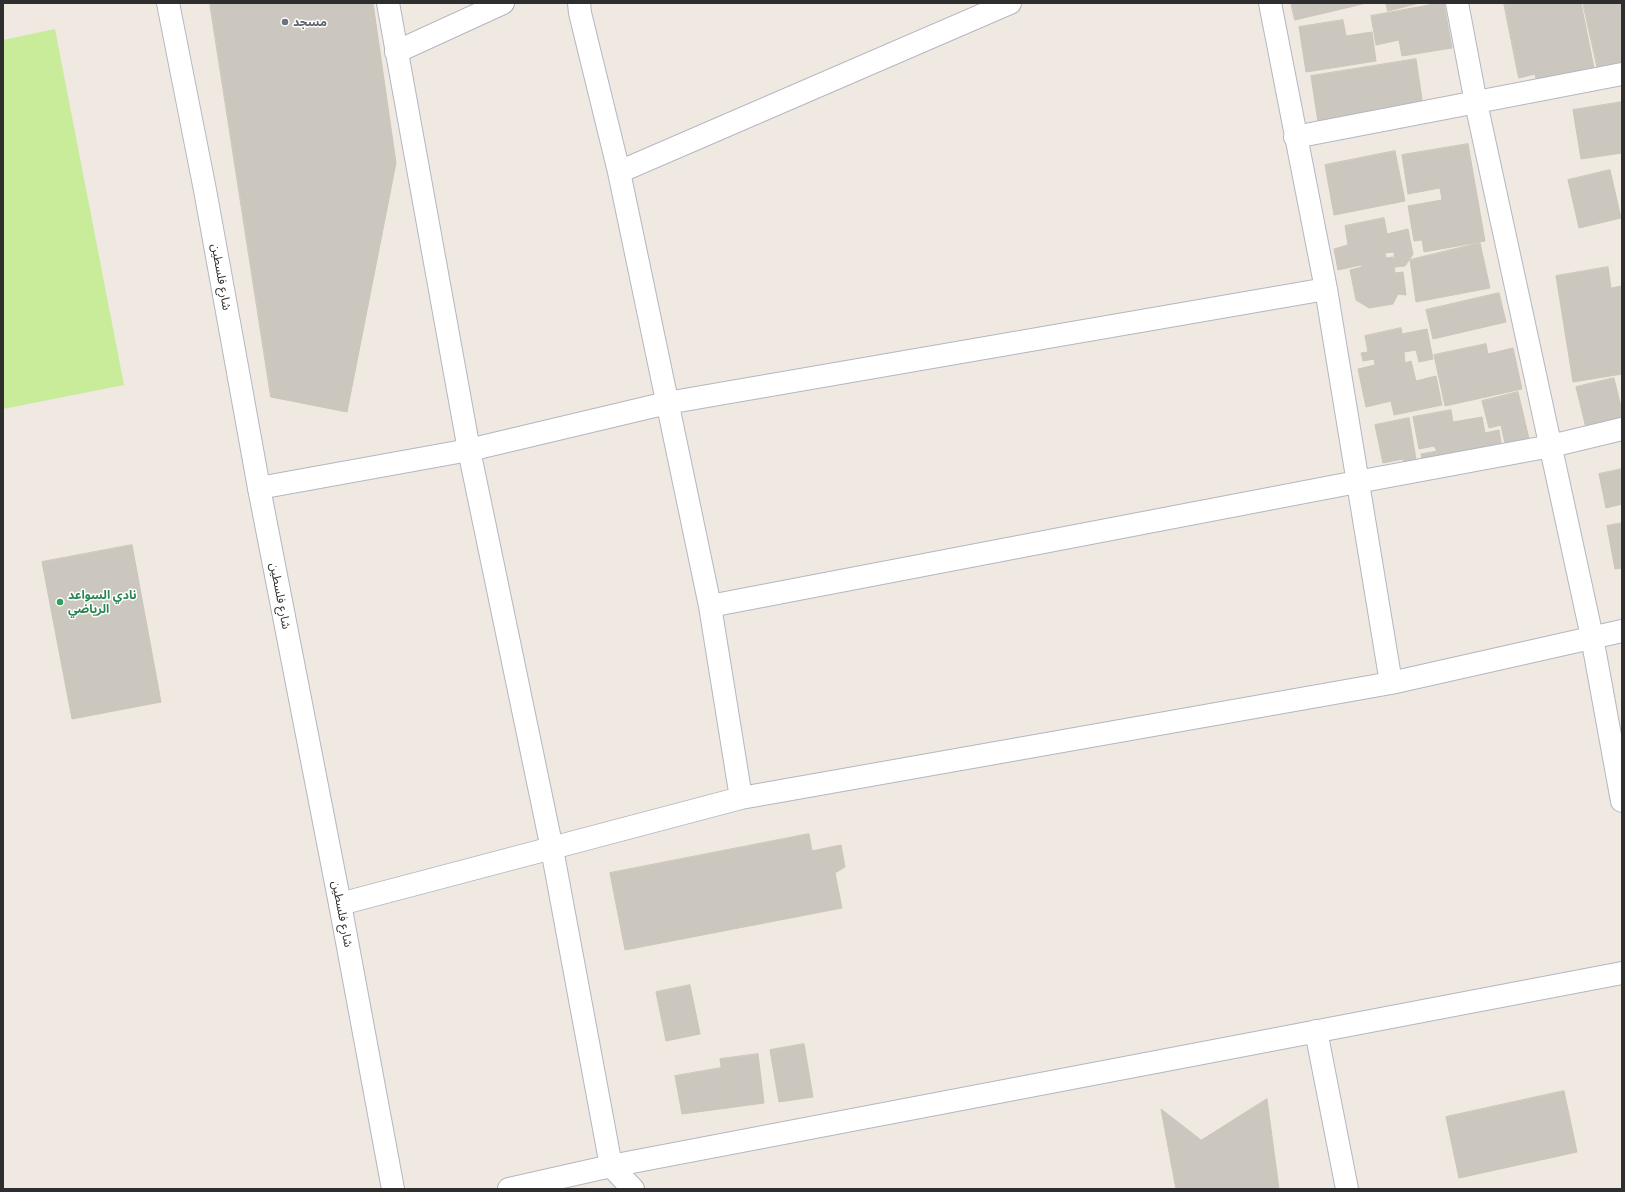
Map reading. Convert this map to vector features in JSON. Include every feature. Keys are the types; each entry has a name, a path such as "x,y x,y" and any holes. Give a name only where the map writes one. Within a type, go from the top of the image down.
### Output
{"street":[{"name":"شارع فلسطين","path":"168,3 207,198 259,488 340,904 393,1189"},
{"path":"388,3 469,450 552,849 611,1166 633,1189"},
{"path":"396,52 503,3"},
{"path":"579,3 580,14 619,172 710,606 741,798"},
{"path":"619,172 1010,3"},
{"path":"1270,3 1295,137 1326,288 1391,683"},
{"path":"1457,3 1476,103 1592,637 1622,801"},
{"path":"1295,137 1622,74"},
{"path":"259,488 469,450 667,403 1326,288"},
{"path":"710,606 1551,446 1622,429"},
{"path":"340,904 741,798 1391,683 1622,631"},
{"path":"509,1189 611,1166 1622,973"},
{"path":"1316,1031 1347,1189"}],"green space":[{"path":"55,29 124,385 3,409 3,40"}],"building":[{"path":"210,3 373,3 396,163 347,412 271,397"},
{"path":"1291,3 1367,3 1295,20"},
{"path":"1386,3 1420,3 1388,11"},
{"path":"1444,3 1452,48 1402,56 1399,40 1376,45 1371,16"},
{"path":"1504,3 1581,3 1595,73 1537,85 1535,74 1519,78"},
{"path":"1583,3 1622,3 1622,65 1598,70"},
{"path":"1343,20 1346,36 1372,32 1376,61 1306,72 1299,27"},
{"path":"1416,59 1423,106 1318,122 1311,76"},
{"path":"1622,102 1622,153 1581,159 1573,110"},
{"path":"1468,144 1485,241 1424,252 1422,240 1414,241 1408,206 1442,200 1440,188 1408,194 1402,155"},
{"path":"1395,151 1405,201 1334,215 1325,165"},
{"path":"1610,170 1621,218 1579,228 1568,180"},
{"path":"1384,218 1387,234 1408,229 1413,254 1405,266 1395,267 1394,252 1385,253 1386,258 1393,257 1395,273 1403,272 1406,295 1398,294 1393,304 1369,308 1356,300 1350,270 1362,267 1361,265 1338,270 1334,249 1348,245 1345,226"},
{"path":"1480,243 1490,288 1416,302 1410,260"},
{"path":"1608,267 1611,288 1622,286 1622,374 1573,382 1556,276"},
{"path":"1499,293 1506,322 1433,339 1426,310"},
{"path":"1401,328 1402,334 1427,329 1433,359 1419,362 1416,350 1404,352 1405,363 1411,361 1416,381 1436,376 1442,405 1394,415 1391,401 1366,407 1358,369 1375,365 1374,359 1363,361 1361,353 1368,352 1365,336"},
{"path":"1486,344 1488,354 1513,348 1522,389 1445,406 1434,355"},
{"path":"1614,378 1622,411 1622,419 1586,428 1576,387"},
{"path":"1518,392 1530,443 1506,448 1501,425 1489,428 1482,401"},
{"path":"1451,410 1453,422 1482,417 1485,433 1499,430 1502,449 1423,464 1421,454 1437,451 1434,446 1419,449 1413,417"},
{"path":"1409,418 1417,465 1406,473 1403,459 1383,463 1375,425"},
{"path":"1622,469 1622,504 1606,508 1599,474"},
{"path":"1622,523 1622,568 1615,569 1607,526"},
{"path":"132,545 161,702 72,719 42,562"},
{"path":"809,834 812,851 841,845 845,867 835,873 842,908 625,950 610,873"},
{"path":"690,985 700,1034 666,1041 656,992"},
{"path":"804,1044 813,1097 779,1102 770,1050"},
{"path":"758,1054 764,1103 727,1108 720,1059"},
{"path":"721,1068 727,1108 682,1114 675,1076"},
{"path":"1564,1091 1577,1152 1459,1178 1446,1117"},
{"path":"1267,1099 1279,1189 1176,1189 1161,1109 1201,1140"}],"place":[{"name":"مسجد","path":"285,22"},
{"name":"نادي السواعد الرياضي","path":"60,602"}]}
